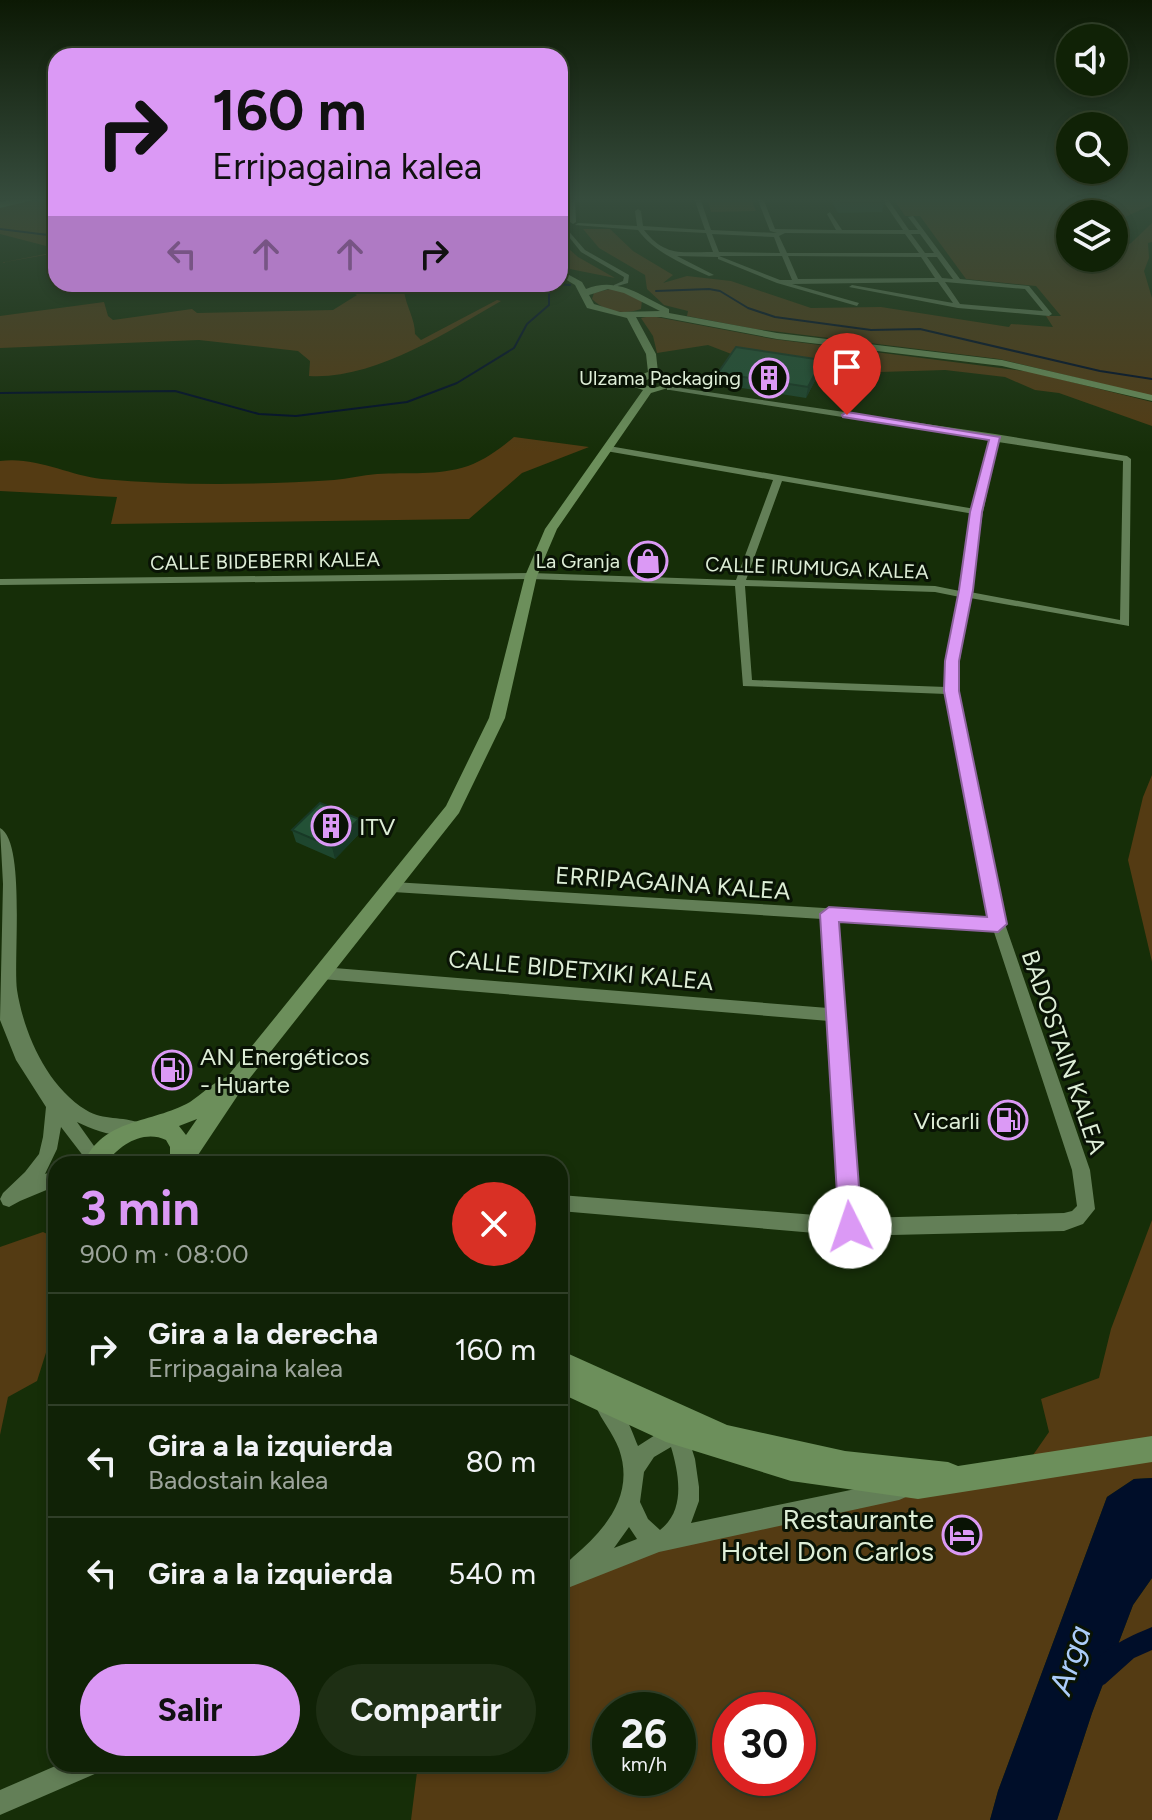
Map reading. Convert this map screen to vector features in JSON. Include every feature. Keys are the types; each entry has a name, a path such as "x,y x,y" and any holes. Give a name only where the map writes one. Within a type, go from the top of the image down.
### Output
{"main road":[{"path":"577,283 590,306 609,313 676,316 777,336 1002,363 1152,397"},
{"path":"601,283 637,293 649,304 681,316 757,331 1005,361 1152,397"},
{"path":"585,293 611,286"},
{"path":"634,314 646,311 649,304"},
{"path":"186,1156 239,1077 453,809 497,718 531,576 551,529 609,449 650,382 651,354 634,314"},
{"path":"672,380 670,388 650,382 672,380"},
{"path":"98,1156 111,1140 195,1110 239,1077"},
{"path":"142,1127 168,1131 176,1137 181,1156"},
{"path":"568,1366 671,1421 706,1428 725,1438 845,1464 967,1478"},
{"path":"568,1384 791,1468 918,1486 1152,1449"}],"street":[{"path":"611,286 622,283"},
{"path":"635,283 637,293"},
{"path":"782,283 857,304"},
{"path":"840,283 958,306 1049,314 1027,287 980,283"},
{"path":"942,283 958,306"},
{"path":"670,388 995,437"},
{"name":"CALLE IRUMUGA KALEA","path":"531,576 935,589 965,597 1125,624 1127,459 995,437"},
{"name":"BADOSTAIN KALEA","path":"850,1227 1064,1222 1077,1218 1086,1209 1081,1170 998,924 951,691 952,661 965,597 976,512 995,437"},
{"path":"609,449 976,512"},
{"path":"779,477 740,583 747,683 951,691"},
{"name":"CALLE BIDEBERRI KALEA","path":"0,582 531,576"},
{"path":"0,833 9,866 10,991 21,1033 42,1075 55,1093 79,1114 99,1124 142,1127"},
{"name":"ERRIPAGAINA KALEA","path":"393,887 998,924"},
{"path":"568,1204 850,1227 829,914"},
{"path":"0,973 1,998 10,1034 24,1064 87,1156"},
{"name":"CALLE BIDETXIKI KALEA","path":"322,973 836,1015"},
{"path":"4,1202 29,1181 50,1152 54,1106"},
{"path":"4,1202 48,1181"},
{"path":"27,1190 48,1187"},
{"path":"600,1398 615,1419 635,1467 631,1505 637,1525 648,1536 664,1540"},
{"path":"635,1467 671,1421 685,1454 689,1479 688,1502 681,1527 664,1540"},
{"path":"568,1577 664,1540 918,1486"},
{"path":"568,1573 610,1539 631,1505"},
{"path":"0,1815 9,1799 70,1772"}],"shaded area":[{"path":"646,283 737,283 811,308 881,307 1009,327 1011,324 1053,327 1046,316 1061,316 1036,286 1005,283 1148,283 1152,298 1152,396 999,359 755,329 687,316 688,311 664,305 647,289"},
{"path":"623,290 642,300 641,309 615,311 592,299 594,293"},
{"path":"351,292 404,292 415,334 421,340 497,300 501,301 409,352 359,370 334,375 309,376 310,361 298,351 199,340 0,348 0,316 104,302 108,316 113,320 192,309 197,313 333,310 357,295"},
{"path":"651,316 773,339 1031,372 1152,402 1152,426 1059,393 1035,390 1005,377 945,370 880,372 734,355 708,345 657,353 653,336 641,318"},
{"path":"514,437 589,447 522,473 469,519 111,524 117,497 0,491 0,461 39,463 102,479 160,483 305,482 456,469 474,464"},
{"path":"1152,775 1152,962 1128,860 1143,797"},
{"path":"1152,1220 1152,1478 1134,1479 1107,1497 990,1820 411,1820 417,1772 568,1772 568,1577 659,1541 1024,1468 1049,1432 1041,1399 1099,1378 1111,1329"},
{"path":"43,1232 48,1234 48,1346 37,1381 8,1397 0,1435 0,1247"},
{"path":"1152,1578 1152,1629 1125,1654 1152,1644 1152,1820 1057,1820 1092,1713 1133,1605"}],"water":[{"name":"Arga","path":"1152,1478 1152,1578 1133,1605 1092,1713 1057,1820 990,1820 1107,1497 1134,1479"}],"building":[{"path":"736,347 822,360 808,387 718,373"},
{"path":"320,803 359,819 332,847 292,830"}],"waterway":[{"path":"656,291 709,289 720,291 748,308 775,317 871,330 920,329 1100,371 1152,379"},
{"path":"0,393 175,391 259,414 296,416 407,402 457,383 514,348 527,324 549,305 549,292"},
{"name":"Arga","path":"1097,1676 1126,1650 1152,1638"}],"place":[{"name":"Ulzama Packaging","path":"769,378"},
{"name":"La Granja","path":"648,561"},
{"name":"ITV","path":"331,826"},
{"name":"AN Energéticos - Huarte","path":"172,1070"},
{"name":"Vicarli","path":"1008,1120"},
{"name":"Restaurante Hotel Don Carlos","path":"962,1535"}],"route":[{"path":"847,415 995,437 976,512 966,590 952,661 951,691 998,924 829,914 850,1227"}]}
